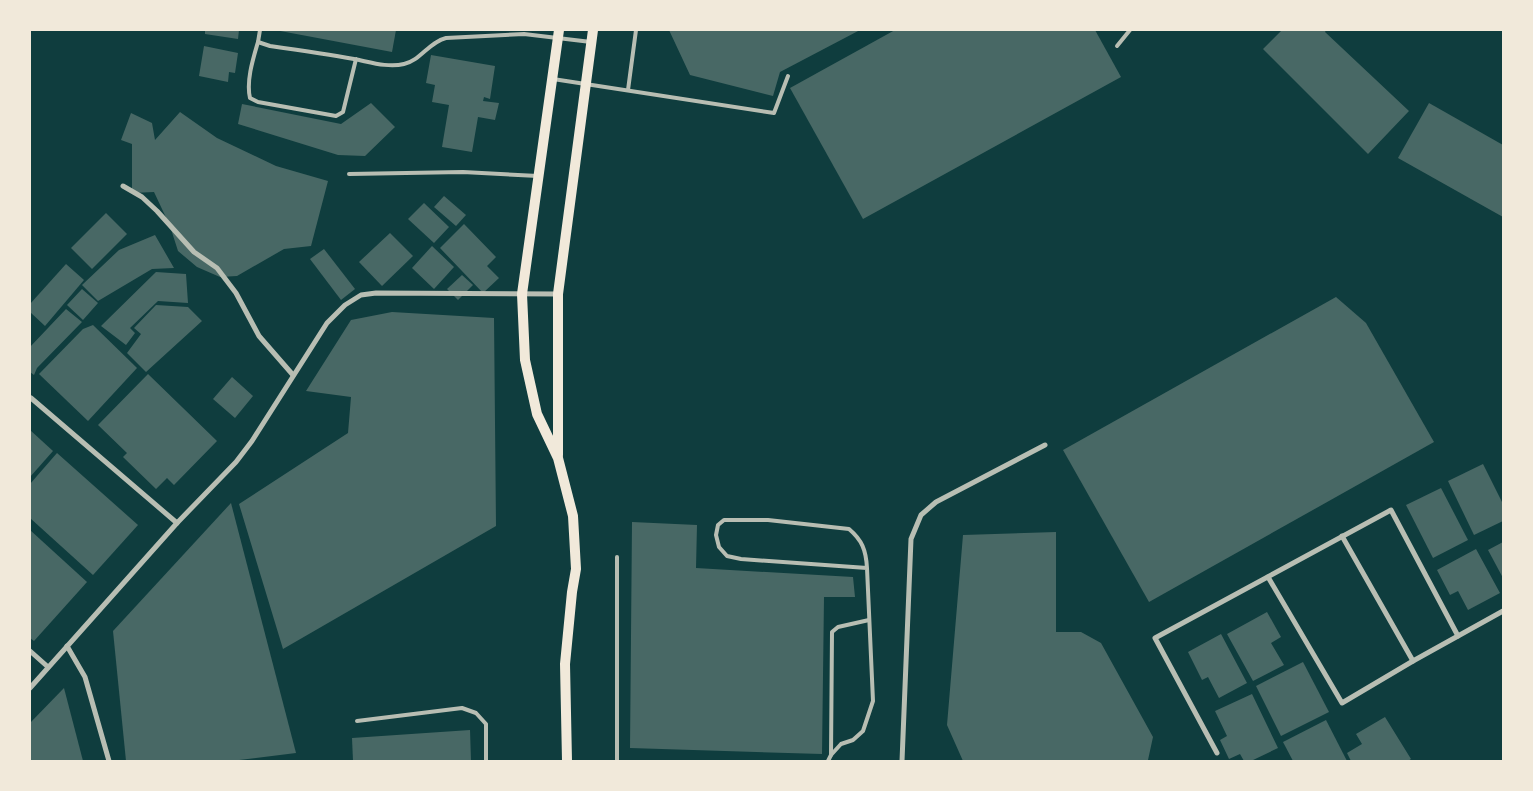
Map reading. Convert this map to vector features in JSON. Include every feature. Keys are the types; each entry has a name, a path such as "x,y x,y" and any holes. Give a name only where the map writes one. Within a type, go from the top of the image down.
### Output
{"main road":[{"path":"558,458 558,294 593,30"},
{"path":"558,34 522,294 525,360 537,414 558,458 573,516 576,569 565,664 567,761"}],"street":[{"path":"122,186 142,198 157,211 194,252 217,268 236,292 259,336 293,375"},
{"path":"30,688 177,523 236,462 252,441 327,323 345,305 361,295 376,293 558,294"},
{"path":"31,398 177,523"},
{"path":"902,761 911,539 921,515 936,502 1045,445"},
{"path":"1217,752 1155,638 1391,510 1458,636"},
{"path":"1342,536 1412,661"},
{"path":"1268,577 1342,702 1503,611"},
{"path":"67,646 85,677 109,761"},
{"path":"30,651 48,668"}],"lane":[{"path":"260,30 248,91 250,98 258,102 336,116 343,112 356,59"},
{"path":"628,90 636,30"},
{"path":"1117,46 1130,30"},
{"path":"258,42 270,46 356,59 381,65 405,64 419,56 438,40 446,38 558,34 591,42"},
{"path":"552,78 774,113 788,76"},
{"path":"349,174 463,172 538,176"},
{"path":"828,761 831,754 841,744 853,740 863,730 873,701 867,568 866,557 858,536 848,529 768,520 724,520 718,525 716,535 719,547 727,556 741,559 867,568"},
{"path":"617,557 617,761"},
{"path":"831,754 832,632 838,627 869,620"},
{"path":"357,721 462,708 476,714 486,724 486,761"}],"building":[{"path":"205,30 239,30 238,39 205,34"},
{"path":"275,30 396,30 392,52"},
{"path":"669,30 860,30 780,72 773,96 690,75"},
{"path":"895,30 1095,30 1121,77 863,219 790,88"},
{"path":"1282,30 1326,30 1325,32 1409,111 1368,154 1263,49"},
{"path":"204,46 238,53 235,73 229,72 228,82 199,76"},
{"path":"431,55 495,66 490,99 484,97 483,101 499,103 495,120 478,117 472,152 442,147 449,105 432,102 435,85 426,83"},
{"path":"371,103 395,127 365,156 338,155 238,124 242,104 341,124"},
{"path":"1429,103 1503,145 1503,217 1398,158"},
{"path":"180,112 217,138 276,166 328,181 311,246 284,249 237,276 220,277 197,267 178,251 170,226 154,192 132,193 132,144 121,140 131,113 152,123 155,140"},
{"path":"444,196 466,215 456,226 434,207"},
{"path":"424,203 449,227 434,243 408,219"},
{"path":"106,213 127,234 92,269 71,248"},
{"path":"464,224 496,257 487,266 499,278 483,293 440,248"},
{"path":"390,233 413,256 382,286 359,262"},
{"path":"155,235 174,268 152,269 98,301 82,285 119,250"},
{"path":"432,246 454,267 434,289 412,268"},
{"path":"324,249 355,289 341,300 310,259"},
{"path":"66,264 84,280 45,326 30,312 30,304"},
{"path":"156,272 186,274 188,303 158,301 130,328 135,333 126,345 101,326"},
{"path":"462,275 473,285 458,300 447,289"},
{"path":"82,289 98,303 83,320 67,305"},
{"path":"1336,297 1366,323 1434,442 1149,602 1063,450"},
{"path":"156,305 188,307 202,321 146,372 127,353 141,334 134,328"},
{"path":"66,309 82,322 37,368 34,375 30,372 30,347"},
{"path":"392,312 494,318 496,526 283,649 239,504 348,433 351,397 306,391 351,320"},
{"path":"93,325 137,368 88,421 39,374 83,329"},
{"path":"148,374 217,441 174,485 167,478 156,489 123,457 127,453 98,425"},
{"path":"232,377 253,396 235,418 213,399"},
{"path":"30,430 53,451 30,477"},
{"path":"57,453 138,525 93,575 30,518 30,484"},
{"path":"1483,464 1503,504 1503,521 1474,535 1448,481"},
{"path":"1441,488 1468,540 1433,558 1406,505"},
{"path":"231,503 296,753 231,761 126,761 113,631"},
{"path":"632,522 697,525 696,568 853,577 855,597 824,597 822,754 630,748"},
{"path":"30,530 87,582 34,641 30,638"},
{"path":"1056,532 1056,632 1081,632 1101,643 1153,737 1148,760 963,761 947,725 963,535"},
{"path":"1503,542 1503,578 1488,550"},
{"path":"1476,549 1500,593 1468,610 1458,591 1450,595 1437,570"},
{"path":"1267,612 1281,637 1271,643 1284,665 1253,681 1227,634"},
{"path":"1221,634 1247,683 1219,698 1208,677 1202,680 1188,652"},
{"path":"1303,662 1329,712 1281,736 1256,686"},
{"path":"64,688 83,761 30,761 30,723"},
{"path":"1252,694 1278,748 1251,761 1244,761 1240,754 1229,759 1220,740 1227,736 1215,711"},
{"path":"1385,717 1411,759 1408,761 1351,761 1347,753 1362,744 1356,734"},
{"path":"1326,720 1347,761 1293,761 1283,742"},
{"path":"470,730 471,761 353,761 352,738"}]}
